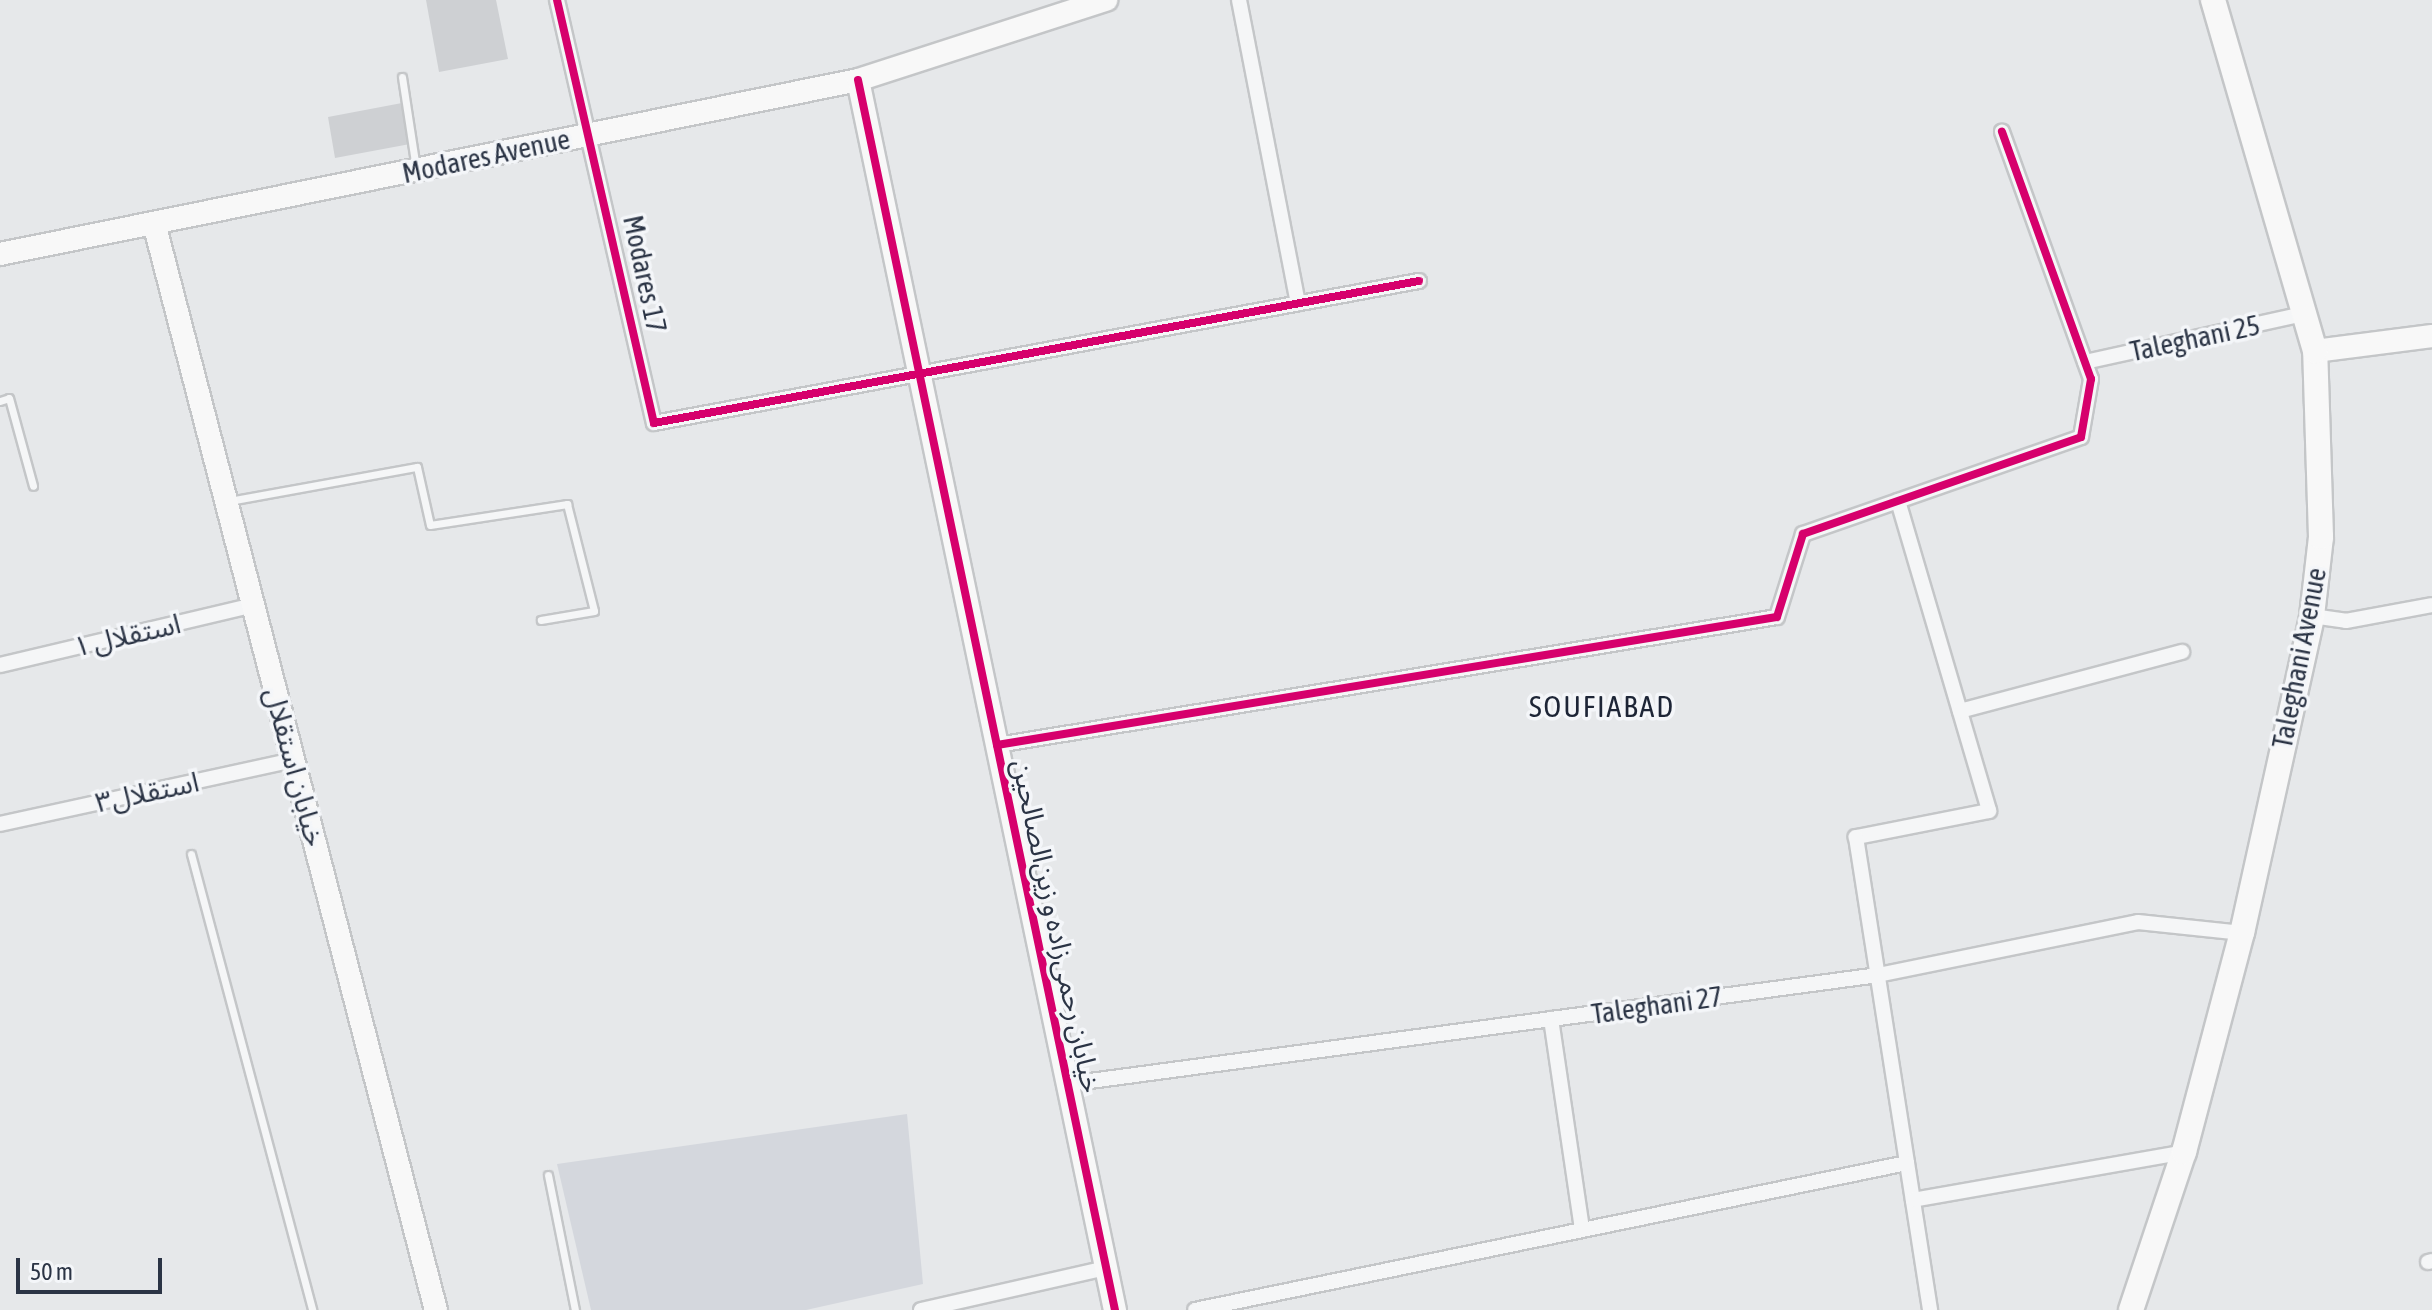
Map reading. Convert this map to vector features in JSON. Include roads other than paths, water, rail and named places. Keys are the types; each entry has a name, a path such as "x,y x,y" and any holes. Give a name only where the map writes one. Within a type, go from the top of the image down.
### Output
{"main road":[{"name":"Taleghani Avenue","path":"2131,1310 2184,1152 2242,933 2312,616 2321,537 2315,351 2213,0"}],"street":[{"name":"Modares 17","path":"557,0 593,134 654,423 919,373"},
{"name":"Modares Avenue","path":"0,254 858,80 1106,0"},
{"path":"1239,0 1298,303"},
{"name":"خیابان رحمی‌زاده و زین‌الصالحین","path":"858,80 1115,1310"},
{"path":"997,745 1777,617 1803,534 2081,437 2091,379 2002,132"},
{"name":"خیابان استقلال","path":"154,223 436,1310"},
{"path":"919,373 1419,281"},
{"name":"Taleghani 25","path":"2085,362 2304,314"},
{"path":"2315,351 2432,336"},
{"path":"1898,501 1989,811 1856,837 1930,1310"},
{"name":"استقلال ۱","path":"0,665 253,605"},
{"path":"2312,616 2346,621 2432,605"},
{"path":"1960,711 2182,652"},
{"name":"استقلال۳","path":"0,824 293,760"},
{"name":"Taleghani 27","path":"1068,1084 1878,975 2138,922 2242,933"},
{"path":"1551,1019 1582,1230"},
{"path":"1913,1200 2184,1152"},
{"path":"1195,1310 1907,1163"},
{"path":"921,1310 1106,1268"}],"lane":[{"path":"402,77 417,170"},
{"path":"0,401 9,398 33,486"},
{"path":"226,502 417,467 430,525 567,504 594,611 541,620"},
{"path":"191,854 312,1310"},
{"path":"548,1175 575,1310"}],"district":[{"name":"SOUFIABAD","path":"1602,706"}]}
